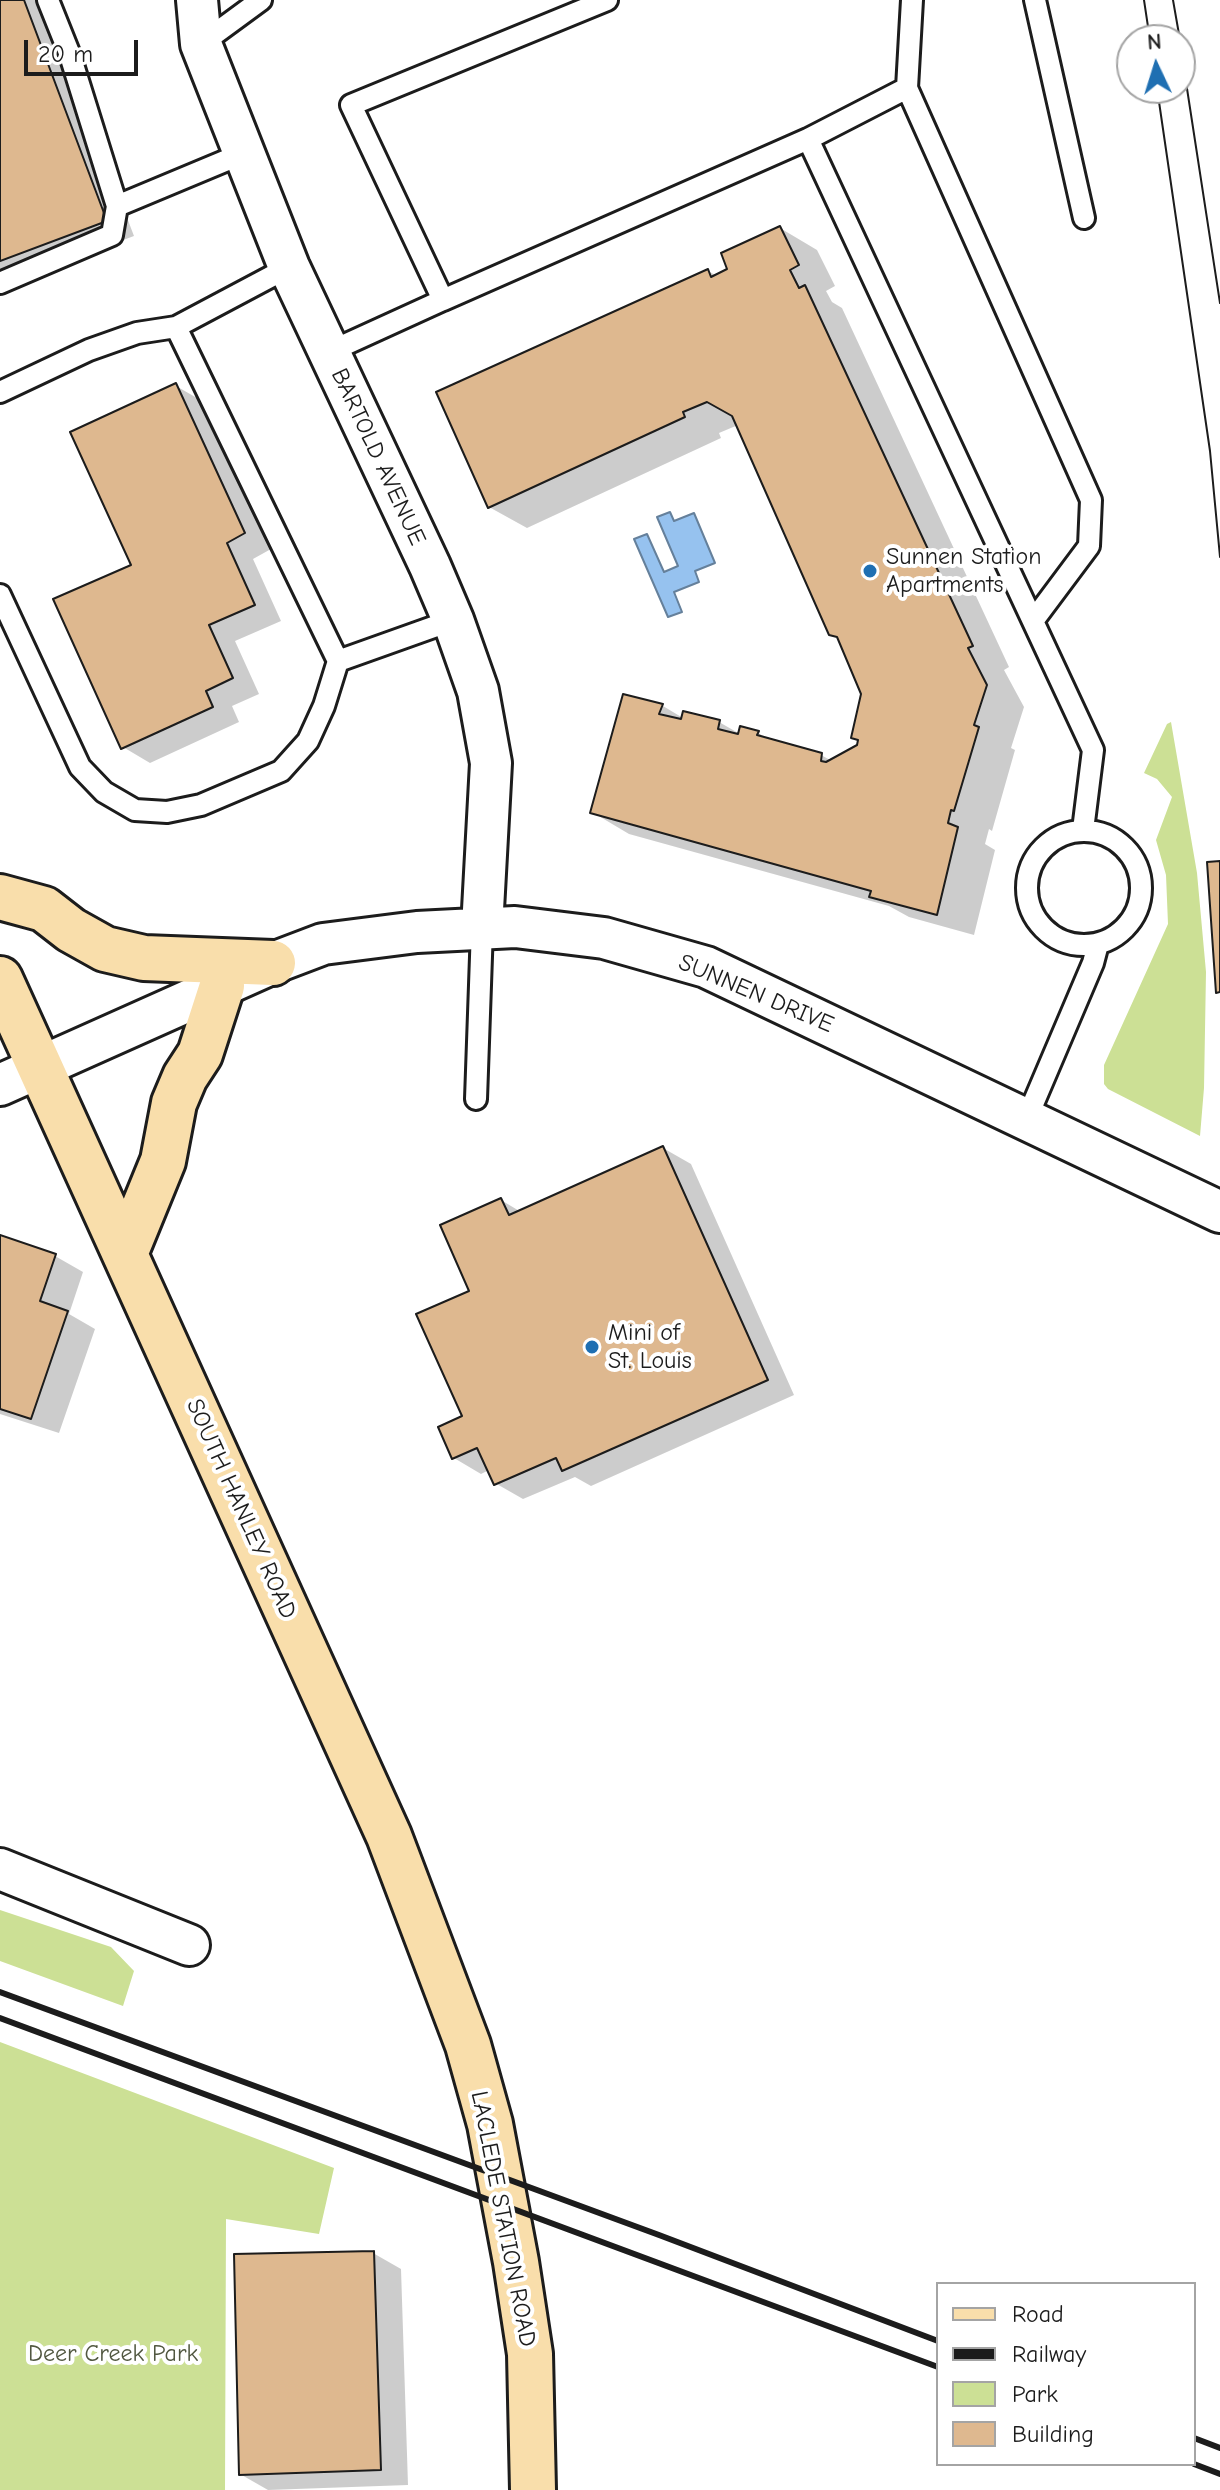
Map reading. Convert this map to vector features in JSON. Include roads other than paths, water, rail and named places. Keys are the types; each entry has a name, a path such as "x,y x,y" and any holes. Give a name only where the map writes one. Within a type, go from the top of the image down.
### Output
{"main road":[{"path":"0,897 44,909 71,930 105,949 144,958 273,963"},
{"name":"SOUTH HANLEY ROAD","path":"0,979 389,1836 468,2045"},
{"path":"125,1254 163,1161 174,1103 185,1077 200,1054 222,986"},
{"name":"LACLEDE STATION ROAD","path":"468,2045 490,2124 530,2354 533,2490"}],"street":[{"name":"BARTOLD AVENUE","path":"197,0 201,44 289,267 453,620 478,691 491,763 482,928"},
{"name":"SUNNEN DRIVE","path":"41,1069 273,963 323,944 417,932 515,927 604,938 706,967 1220,1212"},
{"path":"0,1085 41,1069"},
{"path":"0,1869 189,1945"}],"lane":[{"path":"0,283 112,235 117,206 70,55 48,0"},
{"path":"201,44 261,0"},
{"path":"443,300 351,105 607,0"},
{"path":"912,0 907,88 1091,500 1089,546 1033,621"},
{"path":"1035,0 1084,218"},
{"path":"329,352 808,139 907,88"},
{"path":"808,139 1093,750 1083,830"},
{"path":"117,206 244,153"},
{"path":"0,392 89,350 125,337 176,327 289,267"},
{"path":"0,595 80,767 104,792 135,810 167,812 201,805 281,771 308,741 324,706 338,661 176,327"},
{"path":"338,661 453,620"},
{"path":"1083,830 1102,833 1119,842 1132,855 1140,872 1142,890 1138,908 1129,924 1115,936 1098,944 1079,945 1044,929 1033,914 1027,895 1028,876 1035,858 1047,844 1064,834 1083,830"},
{"path":"476,1099 482,928"},
{"path":"1027,1118 1093,963 1098,944"}],"water":[{"path":"670,512 674,521 694,513 715,563 695,571 699,582 674,592 682,612 668,617 634,539 647,534 664,572 678,566 657,517"}],"tram line":[{"path":"1144,0 1148,24"},
{"path":"1173,0 1177,24"},
{"path":"1159,104 1210,451 1220,557"},
{"path":"1189,104 1220,303"}],"railway":[{"path":"0,1992 936,2340"},
{"path":"0,2018 936,2366"},
{"path":"1196,2439 1220,2448"},
{"path":"1196,2465 1220,2474"}],"place":[{"name":"Sunnen Station Apartments","path":"870,571"},
{"name":"Mini of St. Louis","path":"592,1347"}],"park label":[{"name":"Deer Creek Park","path":"113,2354"}]}
